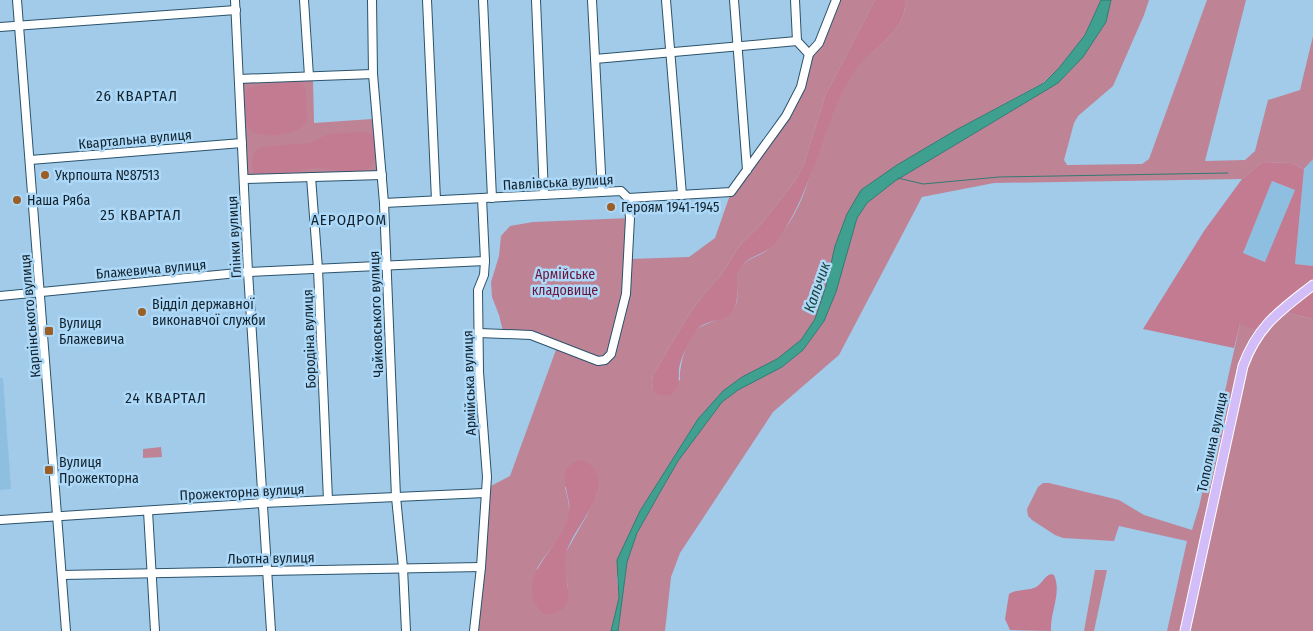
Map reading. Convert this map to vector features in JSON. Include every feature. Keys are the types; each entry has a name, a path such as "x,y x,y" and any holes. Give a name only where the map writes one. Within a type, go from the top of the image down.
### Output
{"main road":[{"name":"Тополина вулиця","path":"1185,631 1243,366 1251,346 1261,331 1280,311 1313,285"}],"street":[{"name":"Карпінського вулиця","path":"17,0 66,631"},
{"name":"Глінки вулиця","path":"235,0 248,272 271,631"},
{"path":"304,0 308,76"},
{"name":"Чайковського вулиця","path":"372,0 373,74 384,203 396,497 403,568 406,631"},
{"path":"427,0 436,200"},
{"path":"483,0 492,198"},
{"path":"536,0 544,195"},
{"path":"592,0 602,192"},
{"path":"666,0 682,195"},
{"path":"734,0 747,170"},
{"path":"795,0 797,41 809,54"},
{"path":"747,170 786,116 800,87 809,54 819,44 836,0"},
{"path":"0,28 236,10"},
{"path":"595,59 797,41"},
{"path":"239,78 373,74"},
{"name":"Квартальна вулиця","path":"30,160 242,142"},
{"name":"Павлівська вулиця","path":"384,203 621,191 628,198 731,192 747,170"},
{"path":"244,179 382,175"},
{"name":"Бородіна вулиця","path":"311,177 318,269 328,500"},
{"name":"Армійська вулиця","path":"474,631 481,567 487,477 480,404 478,290 484,275 485,261 482,198"},
{"path":"479,333 532,335 598,361 605,360 611,354 626,294 630,218 628,198"},
{"name":"Блажевича вулиця","path":"0,296 248,272 485,261"},
{"name":"Прожекторна вулиця","path":"0,520 263,503 485,493"},
{"path":"148,511 155,631"},
{"name":"Льотна вулиця","path":"62,575 481,567"}],"shaded area":[{"path":"875,0 905,0 904,12 900,23 893,33 865,59 850,78 833,114 805,188 786,227 773,245 747,261 739,271 737,299 733,310 727,317 705,324 698,329 690,340 682,359 677,388 670,395 663,396 657,394 653,389 653,375 689,314 721,275 740,245 762,223 795,181 804,164 825,96"},
{"path":"1101,0 1111,0 1106,22 1083,57 1058,83 895,181 867,203 857,218 836,292 824,321 803,350 782,367 738,390 722,402 678,461 637,533 627,562 618,631 611,631 619,598 617,560 640,511 698,419 723,391 742,377 777,359 801,340 815,319 826,286 835,246 847,214 861,190 897,165 956,130 1044,83 1059,68 1085,35"},
{"path":"293,82 304,85 307,115 304,124 294,131 278,135 261,135 250,130 246,122 245,107 248,88 265,84"},
{"path":"364,132 372,134 375,153 373,163 361,171 352,172 310,168 290,173 254,173 253,156 259,147 311,143 328,134"},
{"path":"1313,159 1313,266 1295,264 1304,169"},
{"path":"1262,162 1291,163 1304,169 1295,264 1313,266 1313,319 1280,311 1261,331 1240,324 1234,348 1143,329 1204,231 1242,179","holes":["1272,181 1295,190 1265,262 1243,253"]},
{"path":"1272,181 1295,190 1266,262 1243,253"},
{"path":"0,378 3,378 11,489 0,490"},
{"path":"583,460 594,469 598,480 597,493 566,554 567,603 557,612 544,614 534,600 532,586 536,572 562,531 568,517 569,503 565,483 566,470 575,462"},
{"path":"1051,574 1054,575 1057,589 1051,631 1010,630 1005,619 1009,594 1036,587"}],"green space":[{"name":"Армійське кладовище","path":"836,0 875,0 825,96 804,164 795,181 762,223 740,245 721,275 689,314 653,375 653,389 680,380 685,350 697,329 725,316 733,309 737,300 737,277 741,267 746,262 766,251 789,223 802,198 830,119 849,78 864,59 893,33 900,23 904,12 905,0 1101,0 1085,35 1059,68 1043,83 956,130 897,165 861,190 815,320 801,340 777,359 742,377 723,391 698,419 640,511 617,577 619,598 611,631 474,631 485,489 510,476 557,347 531,335 504,335 492,297 491,282 499,256 501,236 510,226 533,222 630,218 629,259 689,257 715,238 731,192 786,116 809,54 819,43","holes":["565,487 597,493 566,552 564,564 568,588 537,569 560,536 567,522 569,508"]},
{"path":"1111,0 1149,0 1113,86 1078,116 1074,123 1064,160 1067,165 1142,164 1149,159 1207,0 1246,0 1205,161 1245,160 1255,151 1268,100 1300,90 1313,36 1313,159 1304,169 1291,163 1262,162 1242,179 994,183 922,197 839,355 773,412 680,553 671,577 665,631 618,631 627,562 637,533 678,461 722,402 738,390 782,367 803,350 824,321 836,292 857,218 867,203 895,181 1058,83 1083,57 1106,22"},
{"path":"372,75 380,174 245,178 240,80","holes":["369,79 372,119 314,123 313,80"]},
{"path":"1280,311 1313,319 1313,631 1167,631 1187,541 1119,526 1114,541 1063,538 1032,520 1028,516 1027,509 1038,487 1043,483 1049,483 1119,500 1144,515 1192,530 1199,507 1240,324"},
{"path":"161,447 162,457 143,458 143,449"},
{"path":"1095,570 1107,570 1094,631 1084,631"}],"waterway":[{"path":"898,178 923,184 999,177 1228,173"}],"place":[{"name":"Укрпошта №87513","path":"45,175"},
{"name":"Наша Ряба","path":"17,200"},
{"name":"Героям 1941-1945","path":"611,207"},
{"name":"Відділ державної виконавчої служби","path":"142,312"},
{"name":"Вулиця Блажевича","path":"49,331"},
{"name":"Вулиця Прожекторна","path":"49,470"}],"district":[{"name":"26 КВАРТАЛ","path":"137,96"},
{"name":"25 КВАРТАЛ","path":"141,215"},
{"name":"АЕРОДРОМ","path":"349,220"},
{"name":"24 КВАРТАЛ","path":"166,398"}],"water label":[{"name":"Кальчик","path":"817,287"}]}
